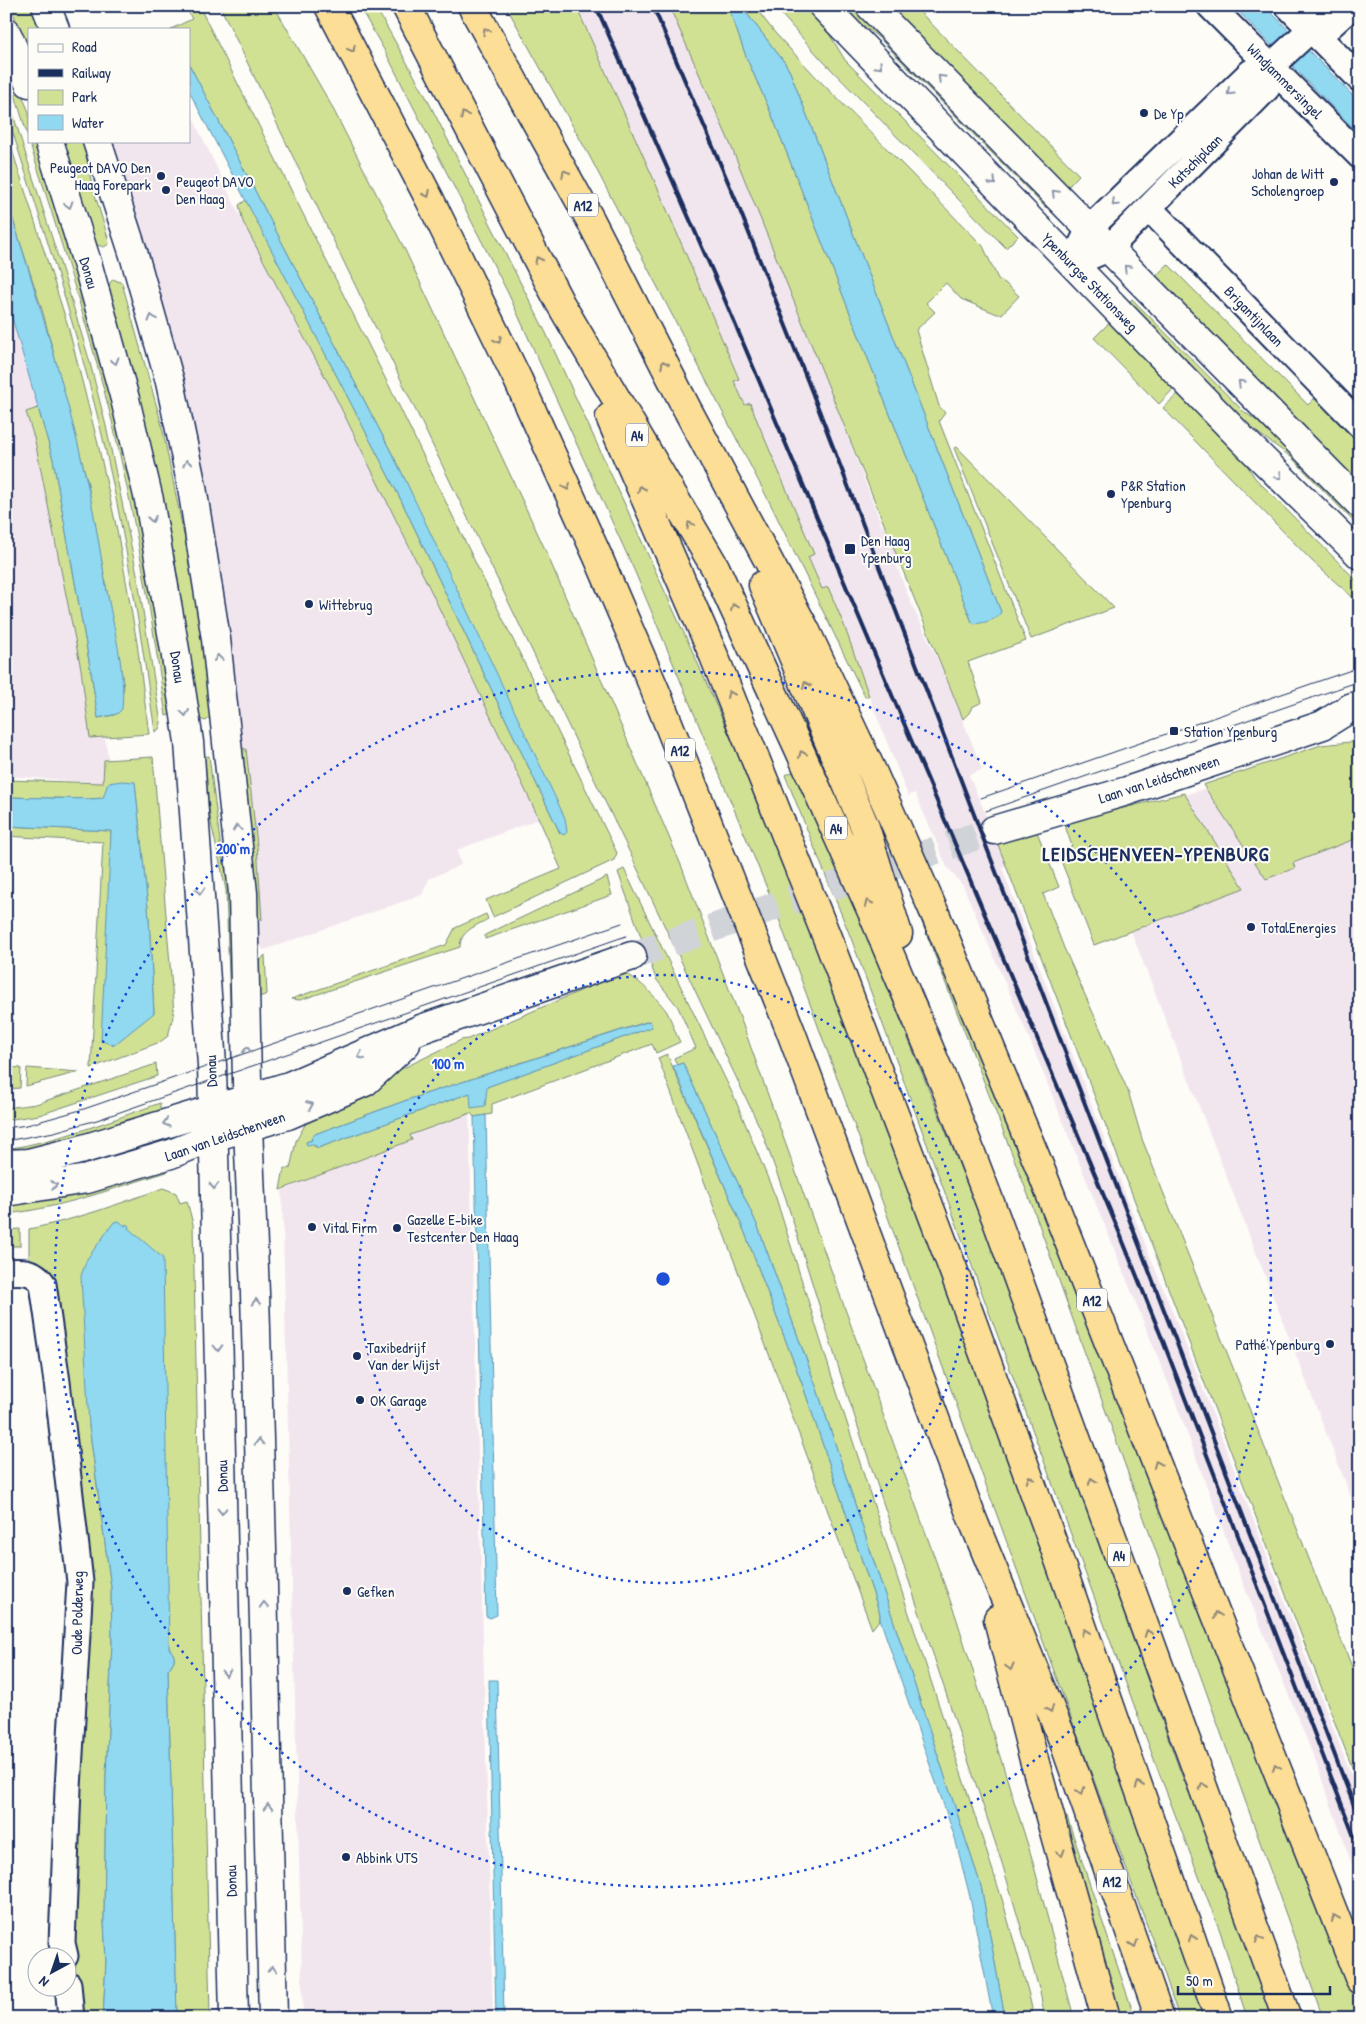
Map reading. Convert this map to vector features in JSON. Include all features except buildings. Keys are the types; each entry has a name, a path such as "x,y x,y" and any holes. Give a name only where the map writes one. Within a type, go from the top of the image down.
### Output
{"highway":[{"name":"A12","path":"329,6 426,191 518,380 632,635 707,817 791,1032 972,1518 1065,1745 1160,2018"},
{"path":"406,6 560,303 714,656 830,944 953,1270 1060,1560 1219,2018"},
{"name":"A12","path":"472,6 591,221 686,407 805,629 872,771 936,916 1038,1163 1360,1980"},
{"name":"A4","path":"560,303 715,567 838,834 948,1093 1062,1399 1287,2018"},
{"name":"A4","path":"686,407 865,827 948,1093"},
{"name":"A12","path":"972,1518 1033,1756 1106,2018"}],"main road":[{"path":"46,6 55,28"},
{"name":"Ypenburgse Stationsweg","path":"823,6 1244,441 1360,555"},
{"path":"870,6 1360,504"},
{"path":"6,32 28,81"},
{"name":"Donau","path":"50,142 126,399 149,500 189,742 212,1065 234,2018"},
{"path":"97,142 134,254 170,382 192,487 216,639 243,894 273,2018"},
{"name":"Laan van Leidschenveen","path":"994,830 1127,791 1323,724 1360,704"},
{"name":"Laan van Leidschenveen","path":"1323,724 1360,725"},
{"name":"Laan van Leidschenveen","path":"6,1164 28,1163 80,1150 289,1086 421,1029 632,956"},
{"name":"Laan van Leidschenveen","path":"6,1192 88,1179 171,1154 213,1137 288,1115 365,1082 421,1029"}],"street":[{"name":"Windjammersingel","path":"1210,6 1276,62 1360,156"},
{"path":"1288,6 1306,34 1360,79"},
{"name":"Katschiplaan","path":"1306,34 1315,11 1320,6"},
{"name":"Katschiplaan","path":"1089,228 1251,72 1276,62 1306,34 1330,26 1352,6"},
{"name":"Katschiplaan","path":"1108,249 1267,88 1276,62"},
{"name":"Brigantijnlaan","path":"1149,208 1360,425"},
{"path":"1072,264 1089,228"},
{"path":"1072,264 1108,249"},
{"name":"Oude Polderweg","path":"6,1272 22,1271 37,1275 43,1284 57,1382 80,1582 68,1788 62,1946"},
{"path":"69,1996 71,2018"}],"shaded area":[{"path":"576,6 671,6 733,145 882,526 888,525 901,558 895,561 911,603 943,671 976,753 982,770 969,775 1006,864 1002,868 1130,1206 1197,1373 1360,1798 1360,1887 1315,1760 1241,1578 1169,1385 1029,1038 963,886 947,867 915,793 908,796 844,625 827,587 822,589 808,556 814,554 750,404 745,405 734,381 739,378 659,191"},
{"path":"190,112 243,222 334,394 430,589 539,819 457,850 461,865 429,879 422,895 264,950 252,940 226,663 109,142 190,142"},
{"path":"6,297 38,408 26,412 35,441 81,669 90,738 105,737 109,762 103,783 6,776"},
{"path":"1360,743 1360,1520 1089,823"},
{"path":"469,1109 493,2018 303,2018 282,1191"}],"green space":[{"path":"10,6 39,6 48,28 28,28 28,48"},
{"path":"185,6 199,6 400,408 617,853 614,860 493,917 486,900 561,869 430,589 334,394 243,222 239,205 246,200 402,502 560,833 402,473 190,66 190,28 173,28 192,19"},
{"path":"220,6 274,6 330,103 405,250 544,547 681,865 741,1020 956,1617 1031,1855 1074,2018 1045,2018 1040,1992 1002,1863 839,1369 785,1196 762,1132 630,853"},
{"path":"359,6 375,6 424,93 546,333 695,657 781,853 993,1417 1209,2018 1179,2018 1163,1969 772,900 635,572 508,293 387,55"},
{"path":"506,6 576,6 659,191 739,379 734,381 745,405 750,403 814,554 808,557 822,589 828,587 844,625 869,696 865,697 772,507 590,157"},
{"path":"669,6 728,6 747,59 771,113 972,622 1001,612 790,72 741,6 754,6 775,33 817,78 983,246 998,279 1019,296 1002,314 997,314 961,299 946,283 926,303 935,312 916,330 939,406 945,413 939,421 1026,641 968,662 982,702 972,707 963,719 729,141"},
{"path":"774,6 810,6 819,17 845,60 1018,236 1006,248 821,59"},
{"path":"838,6 850,6 882,30 1051,203 1046,208 878,37"},
{"path":"887,6 914,6 1079,175 1066,189"},
{"path":"6,92 89,359 106,426 137,574 161,723 159,729 155,732 125,545 106,452 74,330 6,111"},
{"path":"21,93 28,110 28,137 15,95"},
{"path":"6,131 68,326 98,444 117,530 137,643 149,734 90,738 81,669 35,441 26,412 38,408 53,459 98,718 114,715 124,688 88,484 43,313 6,198"},
{"path":"29,142 38,142 89,306 137,493 171,710 169,715 166,716 143,570 129,497 104,389"},
{"path":"62,142 83,142 92,185 109,244 104,247 97,245 91,238"},
{"path":"1168,264 1308,405 1320,393 1360,435 1360,489 1154,278"},
{"path":"113,279 122,283 161,422 196,594 212,707 210,717 206,721 199,719 174,556 151,452 108,289"},
{"path":"1132,299 1243,411 1280,438 1360,517 1360,528 1291,457 1243,422 1127,305"},
{"path":"1113,319 1178,384 1159,404 1094,338"},
{"path":"1178,394 1203,419 1208,415 1231,440 1255,478 1360,584 1360,604 1312,561 1163,408"},
{"path":"957,447 1114,608 1031,639 954,448"},
{"path":"1360,741 1360,837 1293,863 1295,868 1266,879 1203,785 1321,745"},
{"path":"240,748 246,749 257,845 262,920 255,913"},
{"path":"209,756 222,857 234,898 236,1003 230,1005 226,890 211,823 202,757"},
{"path":"153,757 174,1013 168,1036 160,1042 91,1068 103,842 6,836 6,826 111,831 111,848 154,1013 149,918 135,783 103,798 91,799 6,797 6,780 103,783 104,760"},
{"path":"795,771 852,900 997,1258 1179,1768 1264,1980 1276,2018 1247,2018 1220,1931 1158,1770 851,938 785,775"},
{"path":"1184,793 1244,888 1094,945 1058,853 1072,846 1064,823"},
{"path":"1037,832 1059,887 1043,894 1064,948 1128,1091 1142,1139 1360,1687 1360,1788 997,842"},
{"path":"905,863 1360,1993 1360,2018 1323,2018 1032,1205 900,866"},
{"path":"624,869 735,1099 776,1198 831,1374 1002,1899 1034,2018 1005,2018 981,1886 817,1389 758,1227 683,1063 677,1065 674,1058 696,1048 678,1007 656,979 618,872"},
{"path":"607,877 612,895 485,939 485,935"},
{"path":"486,914 488,919 466,933 460,947 300,1000 291,999 446,945 455,928"},
{"path":"265,955 267,994 257,998 257,964"},
{"path":"622,973 627,974 640,983 659,1002 667,1012 680,1042 656,1053 652,1044 492,1104 492,1114 474,1117 471,1113 410,1135 412,1140 280,1190 284,1168 290,1169 296,1141 306,1123 305,1116 461,1040 468,1039","holes":["649,1021 652,1027 318,1148 306,1142 312,1140 315,1134 407,1100"]},
{"path":"667,1054 745,1233 804,1389 880,1614 880,1619 872,1629 658,1058"},
{"path":"156,1064 157,1076 39,1115 6,1120 6,1108 36,1104"},
{"path":"6,1067 21,1068 20,1088 6,1089"},
{"path":"27,1068 79,1072 26,1086"},
{"path":"160,1103 160,1117 6,1159 6,1149 65,1136"},
{"path":"166,1168 167,1172 88,1197 6,1214 6,1205 67,1195"},
{"path":"163,1188 176,1193 180,1203 187,1201 193,1224 210,2018 177,2018 168,1670 174,1661 174,1657 169,1648 126,1224 89,1426 111,1587 112,1643 106,1776 104,1921 106,1961 103,2018 79,2018 77,1996 78,1946 71,1946 70,1938 92,1585 58,1289 48,1269 41,1264 29,1261 29,1229 113,1206"},
{"path":"20,1229 20,1246 6,1246 6,1230"},
{"path":"1064,1817 1067,1817 1135,2018 1119,2018"}],"water":[{"path":"728,6 741,6 790,72 1001,612 986,622 975,624 972,622 771,113 747,59"},
{"path":"1233,6 1265,6 1360,103 1360,135"},
{"path":"190,66 402,473 565,818 567,832 564,835 560,833 402,502 190,93"},
{"path":"6,198 49,339 78,446 92,508 121,663 122,709 117,714 98,718 53,459 6,297"},
{"path":"135,782 149,918 154,1013 114,1045 101,1041 111,831 6,826 6,797 103,798 108,783"},
{"path":"650,1021 652,1027 487,1087 485,1106 471,1108 470,1093 318,1148 313,1144 307,1145 306,1142 312,1140 311,1138 315,1134 407,1100"},
{"path":"683,1063 758,1227 817,1389 981,1886 1005,2018 993,2018 970,1897 955,1838 804,1389 745,1233 673,1066"},
{"path":"486,1115 497,1615 490,1618 486,1616 474,1117"},
{"path":"119,1221 125,1226 126,1224 129,1226 128,1228 163,1258 169,1648 174,1659 168,1670 177,2018 103,2018 106,1961 104,1921 106,1776 112,1643 111,1587 89,1426 81,1276 87,1259 114,1222"},
{"path":"489,1680 497,1680 504,2018 496,2018"}],"tunnel":[{"path":"632,956 994,830"}],"tram line":[{"path":"981,798 1360,667"},
{"path":"986,811 1360,681"},
{"path":"6,1128 27,1125 84,1109 622,923"},
{"path":"6,1141 54,1132 97,1120 626,936"}],"railway":[{"path":"596,6 719,286 1120,1234 1360,1852"},
{"path":"653,6 737,203 812,392 1360,1821"}],"place":[{"name":"De Yp","path":"1144,113"},
{"name":"Peugeot DAVO Den Haag Forepark","path":"161,176"},
{"name":"Johan de Witt Scholengroep","path":"1334,182"},
{"name":"Peugeot DAVO Den Haag","path":"166,190"},
{"name":"P&R Station Ypenburg","path":"1111,494"},
{"name":"Den Haag Ypenburg","path":"850,549"},
{"name":"Wittebrug","path":"309,604"},
{"name":"Station Ypenburg","path":"1174,731"},
{"name":"TotalEnergies","path":"1251,927"},
{"name":"Vital Firm","path":"312,1227"},
{"name":"Gazelle E-bike Testcenter Den Haag","path":"397,1228"},
{"name":"Pathé Ypenburg","path":"1330,1344"},
{"name":"Taxibedrijf Van der Wijst","path":"357,1356"},
{"name":"OK Garage","path":"360,1400"},
{"name":"Gefken","path":"347,1591"},
{"name":"Abbink UTS","path":"346,1857"}],"district":[{"name":"LEIDSCHENVEEN-YPENBURG","path":"1156,853"}]}
